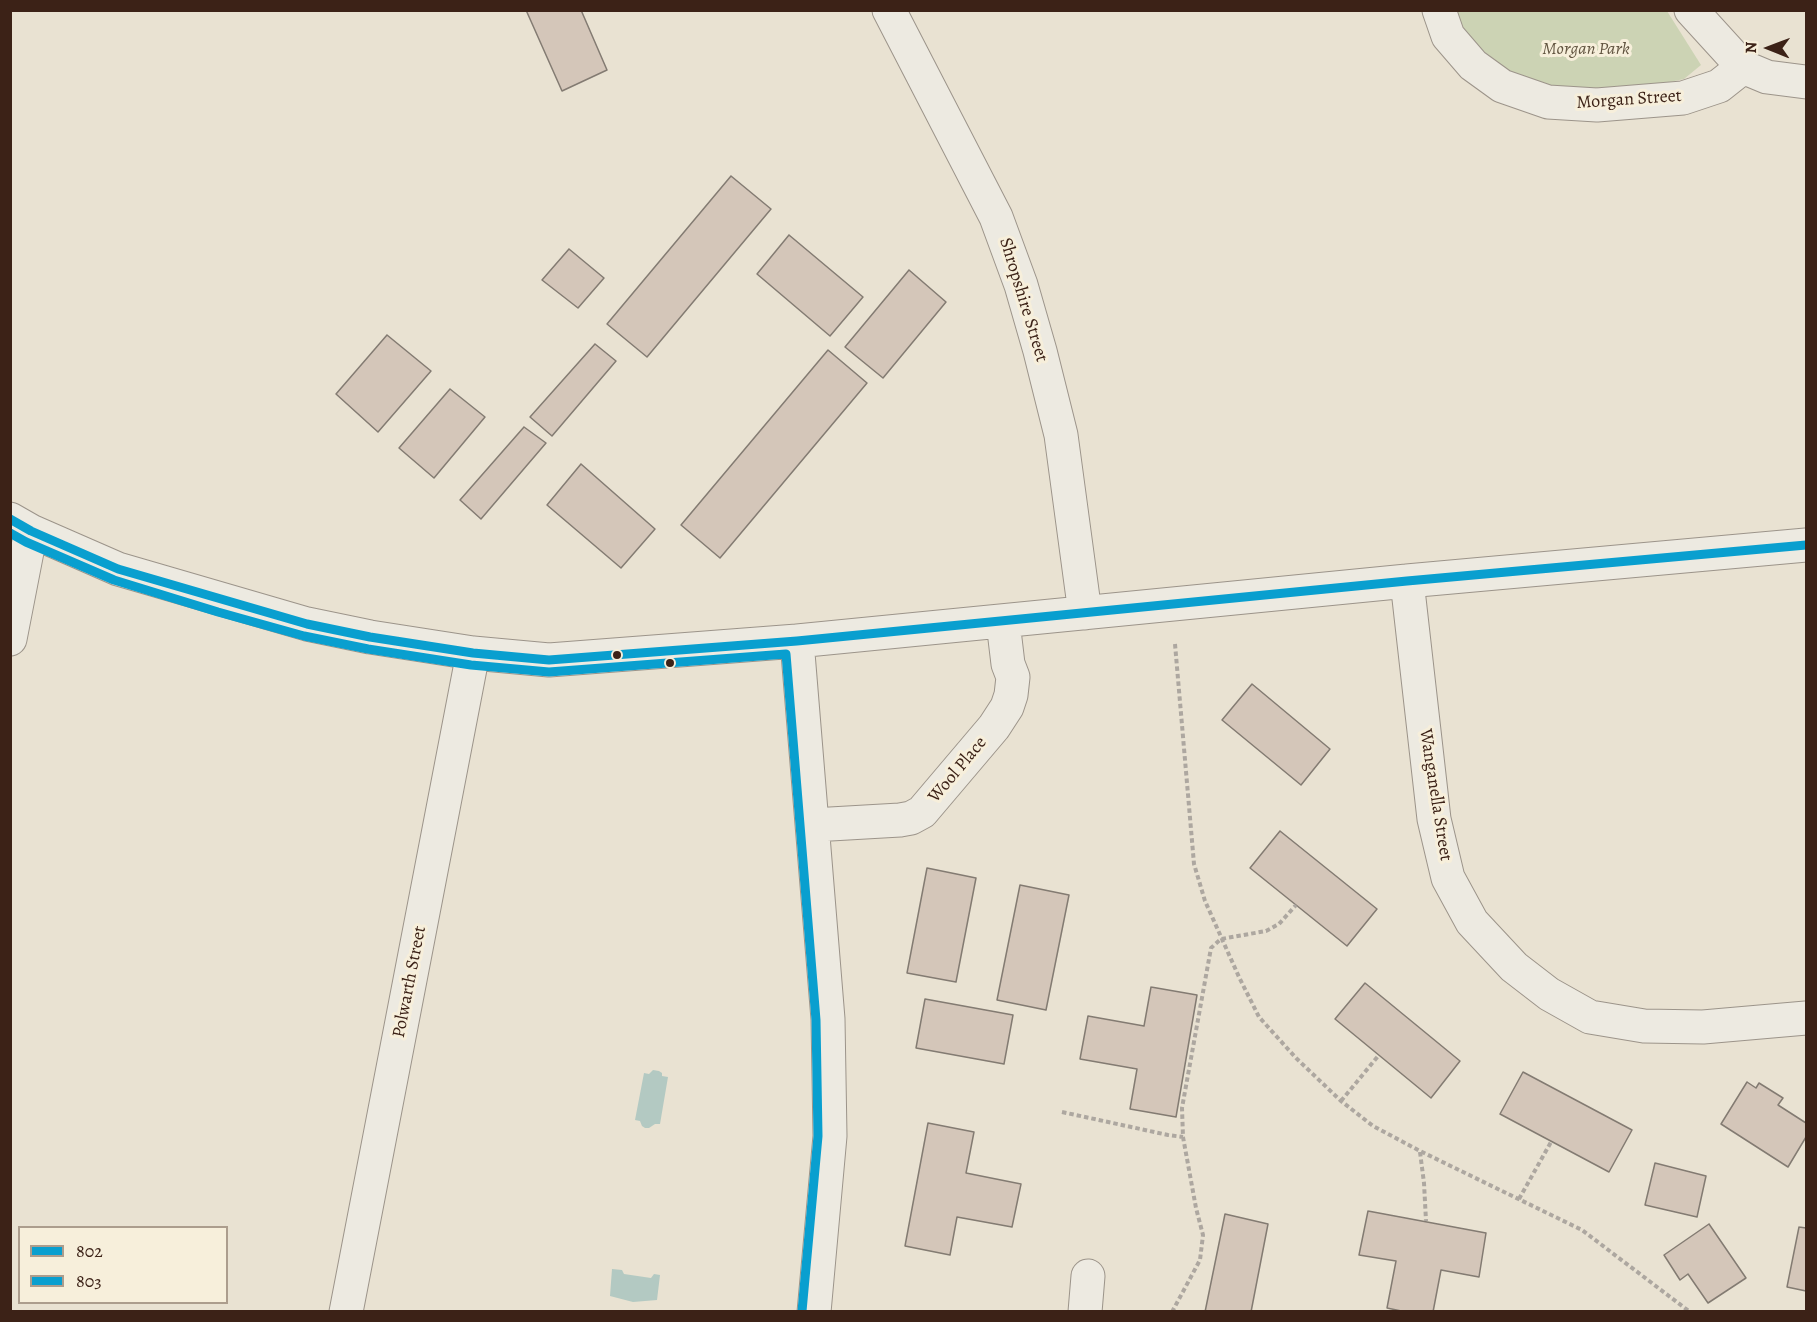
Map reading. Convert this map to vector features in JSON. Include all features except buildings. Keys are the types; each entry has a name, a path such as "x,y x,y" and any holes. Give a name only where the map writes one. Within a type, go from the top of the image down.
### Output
{"street":[{"name":"Shropshire Street","path":"889,10 996,217 1021,285 1061,435 1085,613"},
{"name":"Morgan Street","path":"1439,10 1448,36 1473,65 1503,86 1548,102 1597,105 1683,98 1719,86 1743,67"},
{"path":"1691,10 1743,67 1767,77 1806,82"},
{"path":"10,639 21,525 118,569 307,624 370,637 473,653 549,660 797,641 1407,581 1806,545"},
{"name":"Wanganella Street","path":"1407,581 1434,819 1448,878 1472,922 1514,967 1549,994 1590,1017 1644,1026 1703,1027 1806,1018"},
{"name":"Wool Place","path":"813,825 900,820 911,818 922,812 994,727 1007,707 1013,677 1008,664 1003,622"},
{"path":"797,641 828,1019 830,1136 814,1311"},
{"name":"Polwarth Street","path":"346,1311 473,653"},
{"path":"1085,1311 1088,1276"}],"path":[{"path":"1175,644 1194,864 1205,901 1221,939 1259,1017 1296,1058 1341,1101 1372,1126 1582,1230 1690,1311"},
{"path":"1172,1311 1200,1260 1203,1235 1183,1137 1182,1108 1211,948 1221,939 1266,931 1279,924 1296,905"},
{"path":"1341,1101 1379,1055"},
{"path":"1062,1112 1168,1136 1183,1137"},
{"path":"1519,1199 1551,1142"},
{"path":"1420,1151 1426,1221"}],"green space":[{"name":"Morgan Park","path":"1453,11 1667,11 1701,65 1684,79 1621,92 1543,88 1512,73 1473,43"}],"water":[{"path":"653,1070 668,1077 660,1124 645,1128 640,1121 635,1120 644,1073 649,1074"},
{"path":"612,1269 622,1270 624,1274 651,1278 654,1274 660,1275 657,1300 633,1302 610,1296"}],"transit line":[{"name":"802","path":"10,519 31,531 118,569 307,624 370,637 473,653 549,660 797,641 1407,581 1806,545"},
{"name":"803","path":"10,533 114,580 304,636 368,649 471,665 549,672 786,654 816,1020 818,1136 802,1311"}]}
